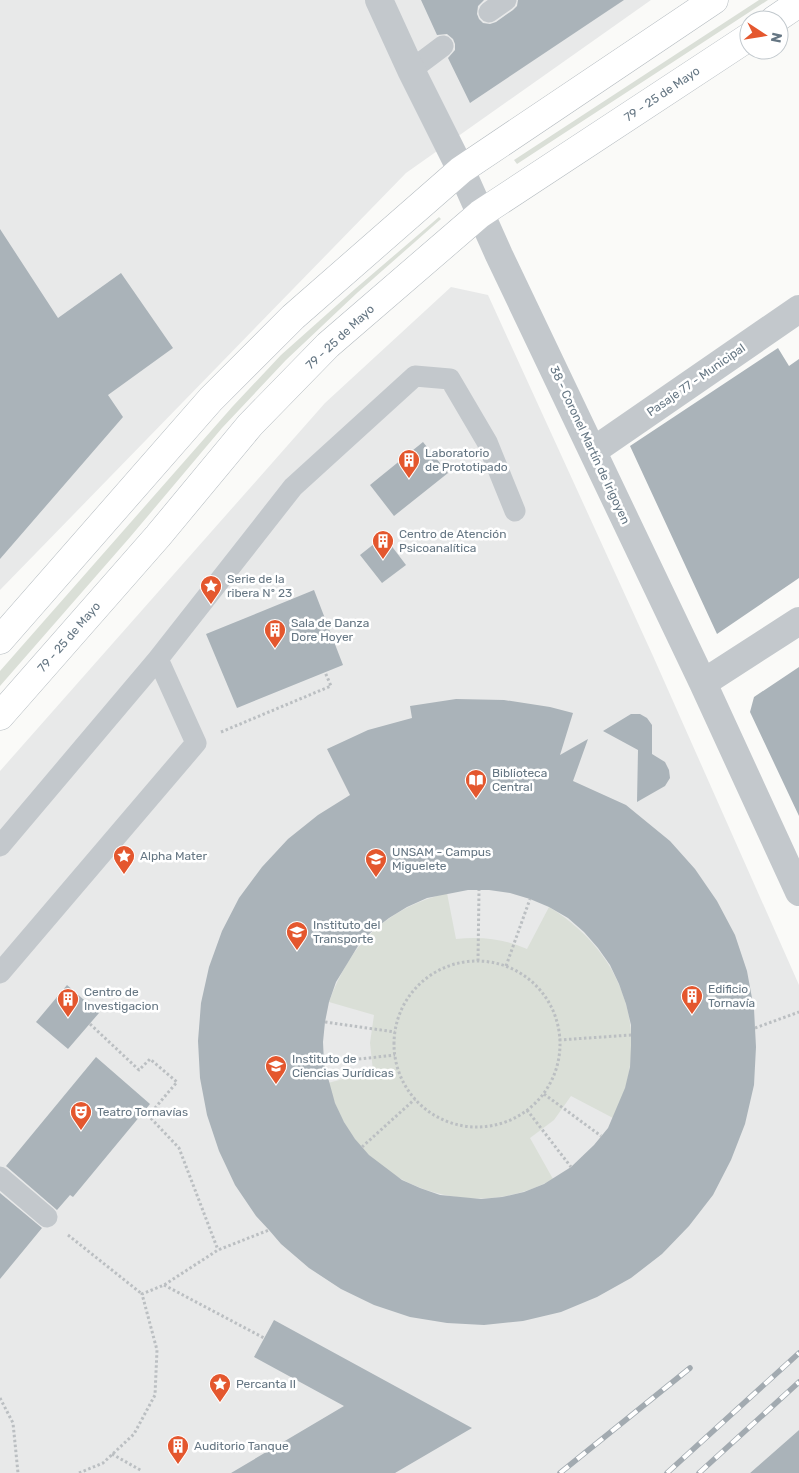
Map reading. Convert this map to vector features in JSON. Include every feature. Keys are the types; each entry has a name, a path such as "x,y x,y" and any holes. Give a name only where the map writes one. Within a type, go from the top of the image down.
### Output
{"main road":[{"path":"0,640 212,399 293,317 461,170 697,5"},
{"name":"79 - 25 de Mayo","path":"0,716 158,536 250,425 328,345 480,214 739,44"}],"street":[{"name":"38 - Coronel Martín de Irigoyen","path":"379,0 703,683 799,892"},
{"name":"Pasaje 77 - Municipal","path":"593,450 799,309"},
{"path":"703,683 799,621"}],"lane":[{"path":"411,70 443,46"},
{"path":"0,846 158,659 293,487 415,376 450,379 487,442 515,511"},
{"path":"0,973 196,743 158,659"},
{"path":"0,1177 47,1217"}],"path":[{"path":"196,743 331,686 325,672"},
{"path":"478,961 479,890"},
{"path":"506,966 530,899"},
{"path":"478,961 506,966 526,977 549,1002 557,1023 560,1040 556,1068 544,1094 527,1110 502,1124 479,1128 452,1124 437,1117 415,1100 401,1076 395,1055 395,1032 401,1011 406,1001 421,984 430,976 450,966 478,961"},
{"path":"755,1028 799,1012"},
{"path":"325,1022 395,1032"},
{"path":"90,1024 139,1070 150,1059 177,1082 149,1115"},
{"path":"560,1040 631,1035"},
{"path":"324,1063 395,1055"},
{"path":"544,1094 601,1136"},
{"path":"362,1147 415,1100"},
{"path":"527,1110 571,1167"},
{"path":"144,1111 178,1148 218,1250"},
{"path":"47,1217 142,1294 157,1350 155,1395 134,1434 103,1463 79,1473"},
{"path":"142,1294 164,1285 218,1250 269,1230"},
{"path":"164,1285 264,1338"},
{"path":"0,1398 13,1423 18,1473"},
{"path":"112,1454 142,1471"}],"shaded area":[{"path":"0,0 651,0 406,173 0,590"},
{"path":"759,0 768,0 753,10 744,10"},
{"path":"739,13 739,19 517,164 514,160"},
{"path":"439,217 441,219 357,293 286,360 222,428 0,686 0,671 233,406 281,355"},
{"name":"UNSAM - Campus Miguelete","path":"451,287 488,295 653,656 799,985 799,1430 750,1473 0,1473 0,771 325,403"},
{"path":"447,893 456,939 493,939 527,949 549,907 591,941 619,983 627,1007 631,1032 631,1059 626,1086 613,1118 571,1096 554,1120 530,1138 553,1179 528,1190 501,1197 473,1198 446,1195 420,1188 395,1175 373,1159 354,1138 339,1112 328,1083 373,1071 370,1043 374,1015 329,1002 348,962 373,931 389,919 406,908"}],"building":[{"path":"421,0 484,0 478,6 477,14 483,23 490,24 513,10 517,6 518,0 624,0 470,103 448,58 455,50 453,39 447,34 437,35"},
{"path":"0,229 58,318 121,273 173,348 108,395 123,417 0,559"},
{"path":"778,348 789,366 799,359 799,578 717,634 630,446"},
{"name":"Laboratorio de Prototipado","path":"423,442 448,473 394,516 370,485"},
{"name":"Centro de Atención Psicoanalítica","path":"384,536 406,565 382,583 360,555"},
{"name":"Sala de Danza Dore Hoyer","path":"314,590 343,665 237,708 206,634"},
{"path":"799,667 799,816 750,712 754,697"},
{"name":"Edificio Tornavía","path":"456,699 504,700 550,707 573,713 560,755 588,739 573,781 626,805 670,841 695,869 717,901 735,935 747,971 754,1009 756,1047 754,1085 745,1124 731,1160 713,1195 689,1226 662,1254 631,1278 597,1297 561,1312 523,1321 484,1325 447,1323 410,1317 374,1305 341,1289 309,1268 281,1244 256,1216 235,1185 219,1151 207,1115 200,1078 198,1041 201,1003 209,967 222,931 239,898 262,867 288,839 318,815 350,795 327,749 368,730 412,718 410,706","holes":["468,890 510,893 549,907 568,918 584,932 610,965 619,984 631,1025 631,1046 630,1067 625,1088 608,1128 594,1145 571,1167 544,1184 524,1192 481,1199 440,1195 420,1188 402,1180 369,1155 355,1139 335,1103 324,1063 323,1042 329,1002 336,982 358,946 372,931 407,907 427,898"]},
{"path":"631,714 640,714 647,718 652,725 652,754 665,762 670,778 665,786 637,802 638,750 603,731"},
{"name":"Centro de Investigacion","path":"67,985 99,1013 68,1049 36,1022"},
{"name":"Teatro Tornavías","path":"96,1057 150,1104 73,1197 70,1195 57,1210 6,1166"},
{"path":"0,1193 42,1228 0,1279"},
{"path":"274,1320 472,1428 395,1473 231,1473 344,1406 254,1357"},
{"path":"799,1430 799,1473 750,1473"}],"railway":[{"path":"667,1473 799,1353"},
{"path":"560,1473 690,1368"},
{"path":"699,1473 799,1382"}],"place":[{"name":"Laboratorio de Prototipado","path":"409,479"},
{"name":"Centro de Atención Psicoanalítica","path":"383,560"},
{"name":"Serie de la ribera Nº 23","path":"211,605"},
{"name":"Sala de Danza Dore Hoyer","path":"275,649"},
{"name":"Biblioteca Central","path":"476,799"},
{"name":"Alpha Mater","path":"124,875"},
{"name":"UNSAM - Campus Miguelete","path":"376,878"},
{"name":"Instituto del Transporte","path":"297,951"},
{"name":"Edificio Tornavía","path":"692,1015"},
{"name":"Centro de Investigacion","path":"68,1018"},
{"name":"Instituto de Ciencias Jurídicas","path":"276,1085"},
{"name":"Teatro Tornavías","path":"81,1131"},
{"name":"Percanta II","path":"220,1403"},
{"name":"Auditorio Tanque","path":"178,1465"}]}
